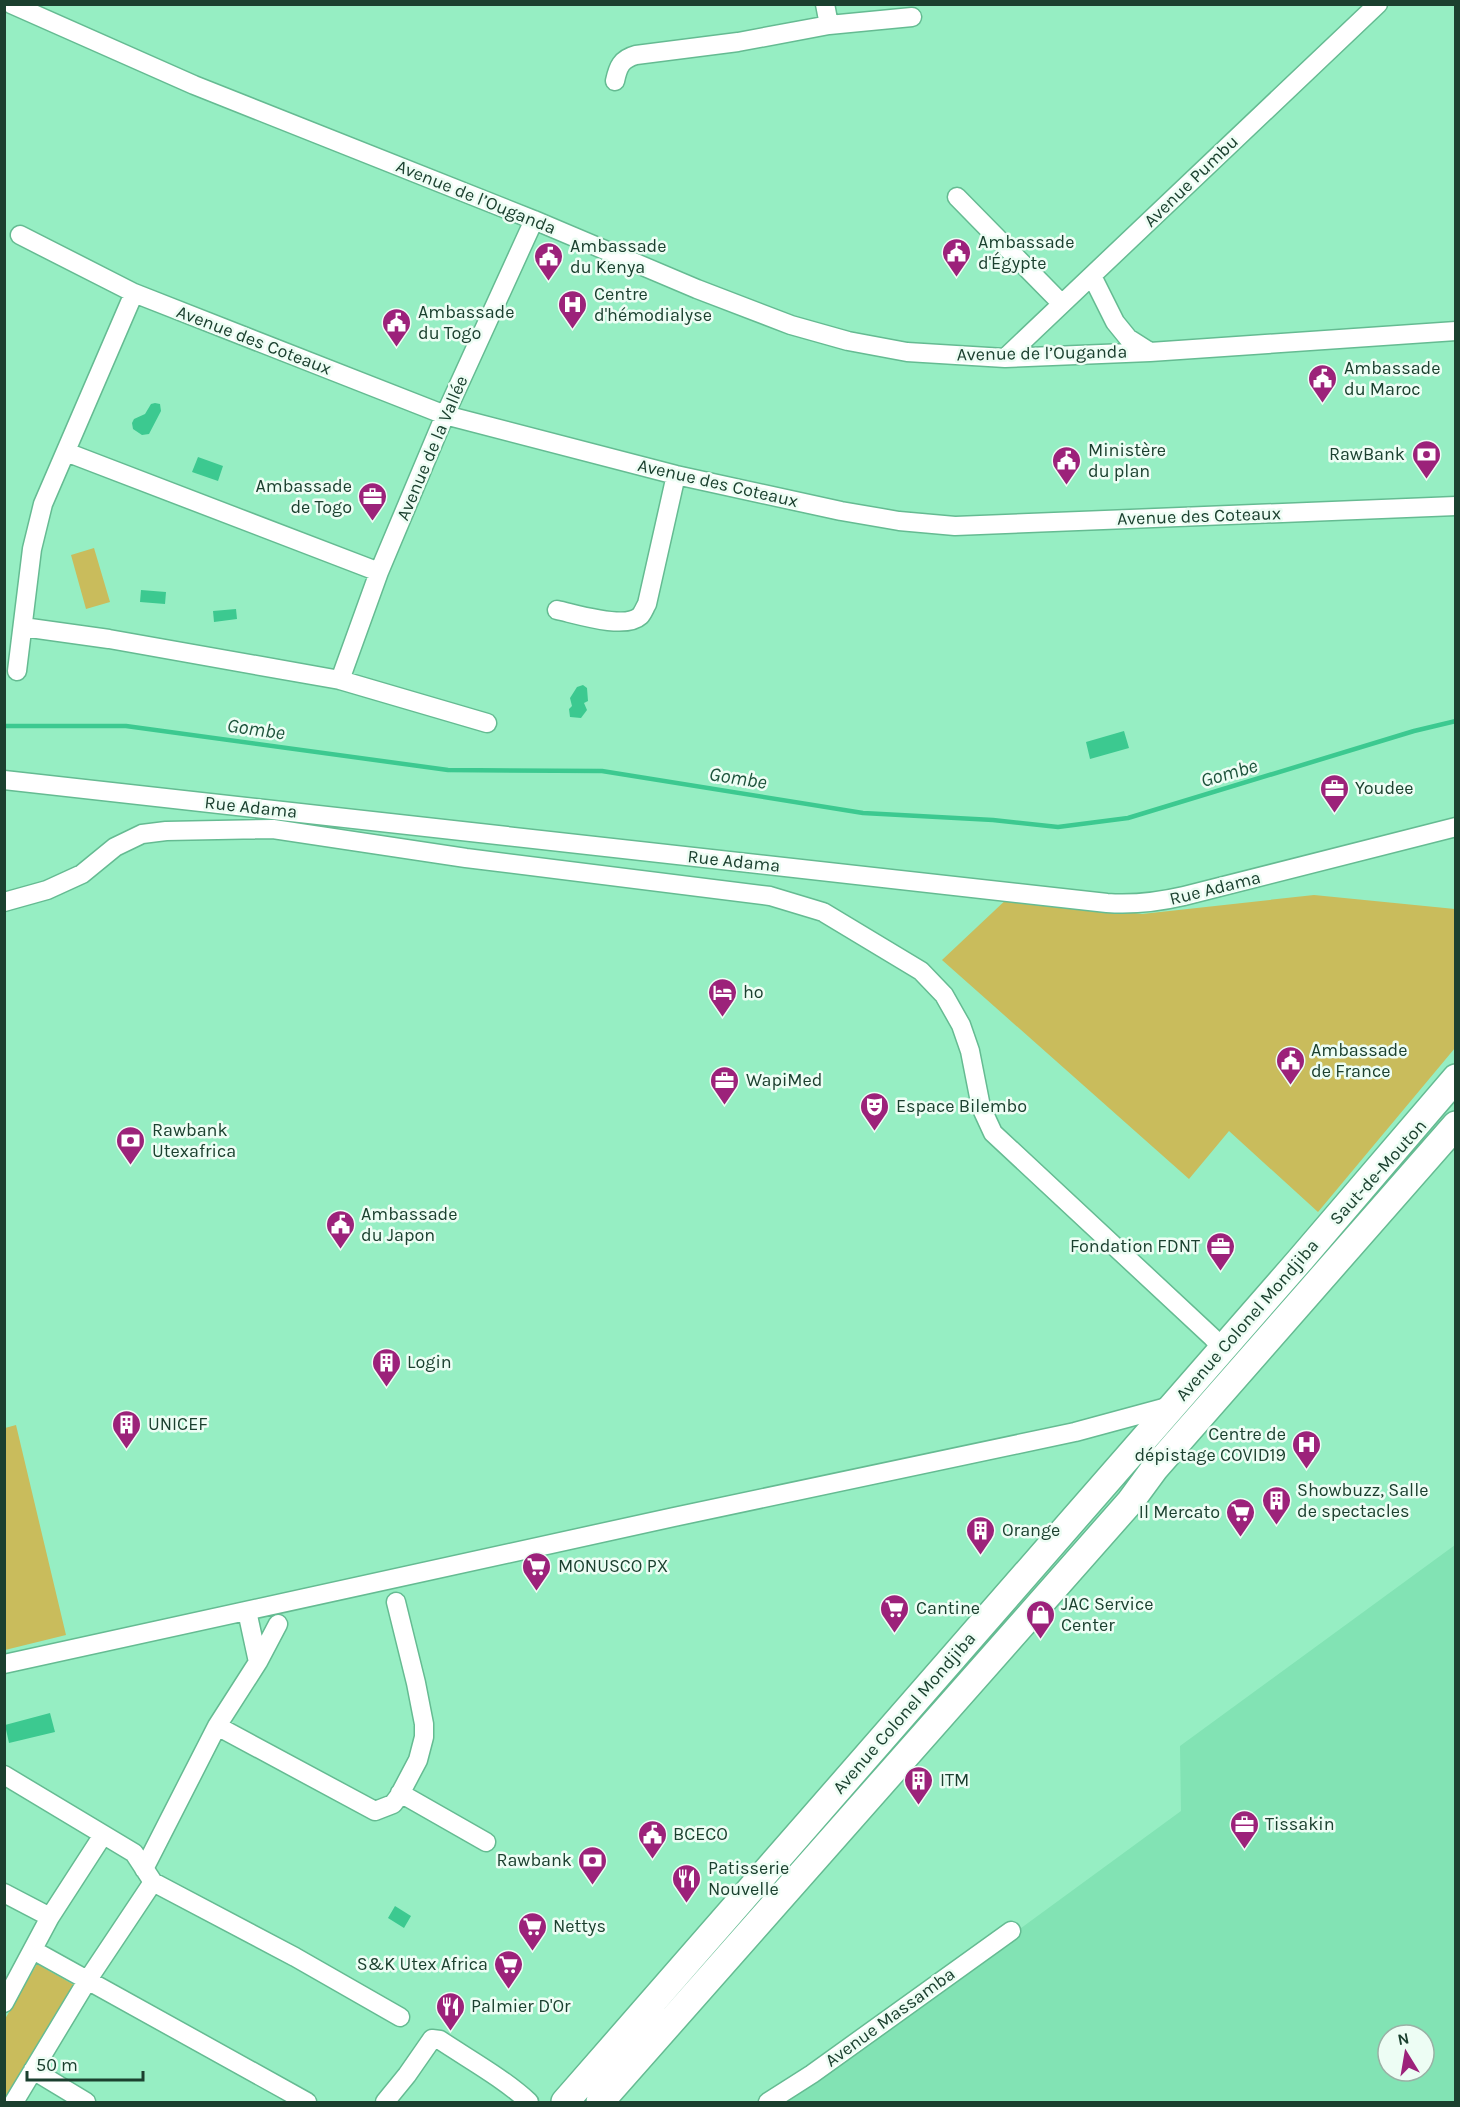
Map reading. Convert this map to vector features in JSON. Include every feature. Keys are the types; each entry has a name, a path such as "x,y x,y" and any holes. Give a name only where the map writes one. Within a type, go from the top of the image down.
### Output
{"main road":[{"name":"Avenue Colonel Mondjiba","path":"565,2103 1301,1259 1455,1078"},
{"name":"Saut-de-Mouton","path":"1301,1259 1455,1085"},
{"name":"Saut-de-Mouton","path":"1321,1278 1455,1119"},
{"name":"Avenue Colonel Mondjiba","path":"609,2100 723,1964 1130,1502 1155,1468 1455,1125"},
{"path":"1171,1406 1192,1426"},
{"path":"703,1946 723,1964"}],"street":[{"name":"Avenue de l’Ouganda","path":"11,4 194,85 534,220 697,289 791,325 848,341 907,352 1005,358 1150,352 1455,331"},
{"path":"825,4 829,25"},
{"name":"Avenue Pumbu","path":"1005,358 1378,4"},
{"path":"615,81 619,66 626,58 636,55 738,42 829,25 912,17"},
{"path":"957,197 1061,303"},
{"name":"Avenue de la Vallée","path":"340,680 379,572 445,416 534,220"},
{"name":"Avenue des Coteaux","path":"20,235 134,293 445,416 676,475 841,511 899,521 955,526 1455,506"},
{"path":"1092,276 1115,322 1128,338 1150,352"},
{"path":"17,671 32,549 43,504 134,293"},
{"path":"66,452 379,572"},
{"path":"557,610 629,622 641,616 647,604 676,475"},
{"path":"23,627 109,639 340,680 487,723"},
{"name":"Rue Adama","path":"4,780 1132,905 1161,902 1455,827"},
{"path":"4,902 47,890 82,874 115,847 142,834 166,831 273,829 466,858 770,896 823,912 921,971 944,995 961,1025 970,1051 981,1107 993,1133 1195,1320 1222,1348"},
{"path":"4,1664 674,1517 1075,1432 1171,1406"},
{"path":"217,1726 375,1811 393,1804 422,1748 424,1724 396,1602"},
{"path":"247,1611 258,1662"},
{"path":"14,2103 149,1876 217,1726 258,1662 278,1624"},
{"path":"4,1775 134,1853 149,1876 400,2017"},
{"path":"400,1793 486,1842"},
{"path":"4,2003 50,1917 103,1835"},
{"path":"4,1893 50,1917"},
{"name":"Avenue Massamba","path":"768,2103 1011,1931"},
{"path":"33,1950 307,2103"},
{"path":"385,2103 432,2039 440,2040 490,2074 503,2080 529,2103"},
{"path":"33,2070 86,2103"}],"shaded area":[{"path":"151,404 160,404 161,411 149,434 142,435 133,429 132,423 134,419 145,414"},
{"path":"198,457 223,466 218,481 192,472"},
{"path":"94,548 110,602 86,609 71,555"},
{"path":"141,590 166,592 165,604 140,602"},
{"path":"236,609 237,619 214,622 213,611"},
{"path":"583,685 587,688 588,701 584,703 587,710 581,718 570,717 569,709 572,706 570,698 577,687"},
{"path":"1124,731 1129,748 1090,759 1086,742"},
{"path":"1314,895 1455,909 1455,1048 1318,1212 1229,1131 1189,1179 942,960 1010,896 1142,914"},
{"path":"16,1425 66,1635 5,1650 5,1428"},
{"path":"1455,1545 1455,2102 783,2102 1181,1811 1180,1746"},
{"path":"50,1713 55,1732 9,1743 5,1725"},
{"path":"395,1906 411,1916 404,1928 388,1918"},
{"path":"37,1964 76,1986 8,2102 5,2102 5,2019"}],"waterway":[{"name":"Gombe","path":"4,726 126,726 448,770 602,771 863,813 993,820 1058,827 1128,818 1414,731 1456,721"}],"place":[{"name":"Ambassade d'Égypte","path":"957,278"},
{"name":"Ambassade du Kenya","path":"549,282"},
{"name":"Centre d'hémodialyse","path":"573,330"},
{"name":"Ambassade du Togo","path":"397,348"},
{"name":"Ambassade du Maroc","path":"1323,404"},
{"name":"RawBank","path":"1426,480"},
{"name":"Ministère du plan","path":"1067,486"},
{"name":"Ambassade de Togo","path":"373,522"},
{"name":"Youdee","path":"1334,814"},
{"name":"ho","path":"722,1018"},
{"name":"Ambassade de France","path":"1290,1086"},
{"name":"WapiMed","path":"725,1106"},
{"name":"Espace Bilembo","path":"875,1132"},
{"name":"Rawbank Utexafrica","path":"131,1166"},
{"name":"Ambassade du Japon","path":"340,1250"},
{"name":"Fondation FDNT","path":"1221,1272"},
{"name":"Login","path":"386,1388"},
{"name":"UNICEF","path":"127,1450"},
{"name":"Centre de dépistage COVID19","path":"1307,1470"},
{"name":"Showbuzz, Salle de spectacles","path":"1276,1526"},
{"name":"Il Mercato","path":"1241,1538"},
{"name":"Orange","path":"981,1556"},
{"name":"MONUSCO PX","path":"537,1592"},
{"name":"Cantine","path":"895,1634"},
{"name":"JAC Service Center","path":"1040,1640"},
{"name":"ITM","path":"919,1806"},
{"name":"Tissakin","path":"1244,1850"},
{"name":"BCECO","path":"652,1860"},
{"name":"Rawbank","path":"593,1886"},
{"name":"Patisserie Nouvelle","path":"687,1904"},
{"name":"Nettys","path":"532,1952"},
{"name":"S&K Utex Africa","path":"509,1990"},
{"name":"Palmier D'Or","path":"450,2032"}]}
